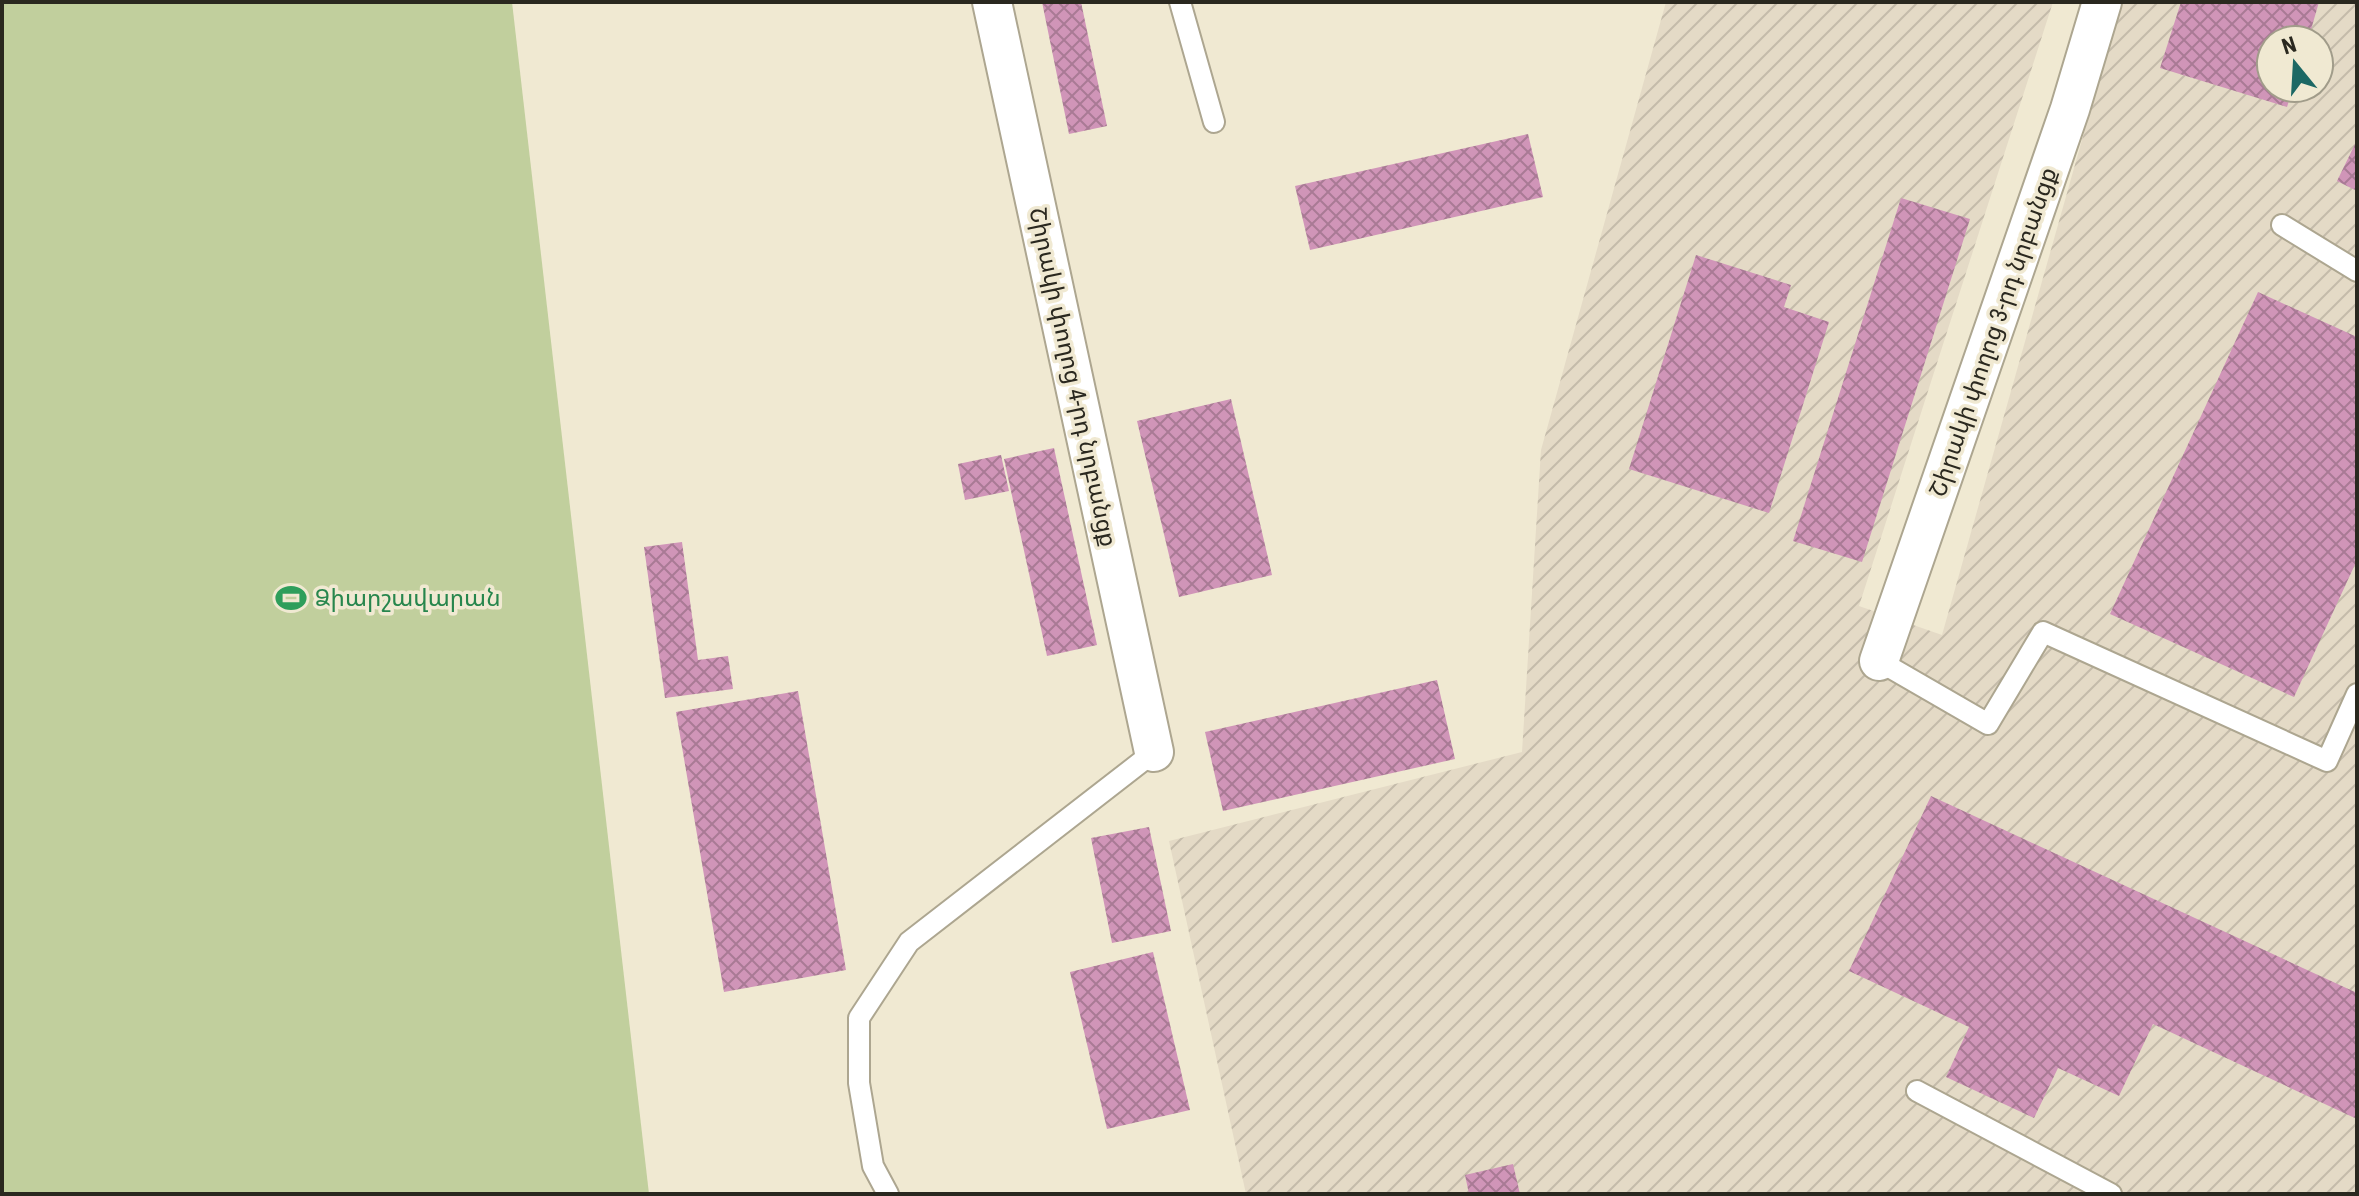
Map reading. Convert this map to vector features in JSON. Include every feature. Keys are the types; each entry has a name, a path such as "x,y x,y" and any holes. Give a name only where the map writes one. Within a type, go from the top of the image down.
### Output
{"street":[{"name":"Շիրակի փողոց 4-րդ նրբանցք","path":"992,2 1154,752"},
{"name":"Շիրակի փողոց 3-րդ նրբանցք","path":"1879,661 2070,109 2102,2"}],"lane":[{"path":"1180,2 1214,122"},
{"path":"2282,225 2357,271"},
{"path":"1879,661 1988,724 2043,632 2327,761 2357,694"},
{"path":"888,1194 873,1166 859,1083 859,1018 909,942 1154,752"},
{"path":"1917,1091 2111,1194"}],"shaded area":[{"path":"1666,2 2053,2 1859,606 1942,635 2121,2 2357,2 2357,1194 1246,1194 1169,841 1522,752 1541,450"}],"green space":[{"name":"Ձիարշավարան","path":"2,2 512,2 649,1194 2,1194"}],"building":[{"path":"1042,2 1081,2 1107,126 1069,134"},
{"path":"2181,2 2319,2 2313,24 2255,24 2255,97 2160,68"},
{"path":"1528,134 1543,197 1310,250 1295,186"},
{"path":"2357,140 2357,191 2337,181"},
{"path":"1901,198 1970,219 1862,562 1793,541"},
{"path":"1696,255 1791,285 1784,307 1829,322 1769,513 1629,469"},
{"path":"2258,292 2357,337 2357,560 2294,697 2110,614"},
{"path":"1231,399 1272,575 1179,597 1137,421"},
{"path":"1054,448 1097,645 1047,656 1004,459"},
{"path":"1001,455 1009,491 965,500 958,464"},
{"path":"682,542 698,660 728,656 733,689 665,698 644,547"},
{"path":"1437,680 1455,759 1223,811 1205,732"},
{"path":"798,691 846,970 724,992 676,712"},
{"path":"1931,796 2357,993 2357,1119 2153,1024 2119,1096 2058,1068 2034,1118 1946,1077 1969,1027 1849,971"},
{"path":"1149,827 1171,931 1112,943 1091,838"},
{"path":"1153,952 1190,1110 1107,1129 1070,972"},
{"path":"1513,1164 1520,1194 1469,1194 1465,1175"}],"place":[{"name":"Ձիարշավարան","path":"291,598"}]}
